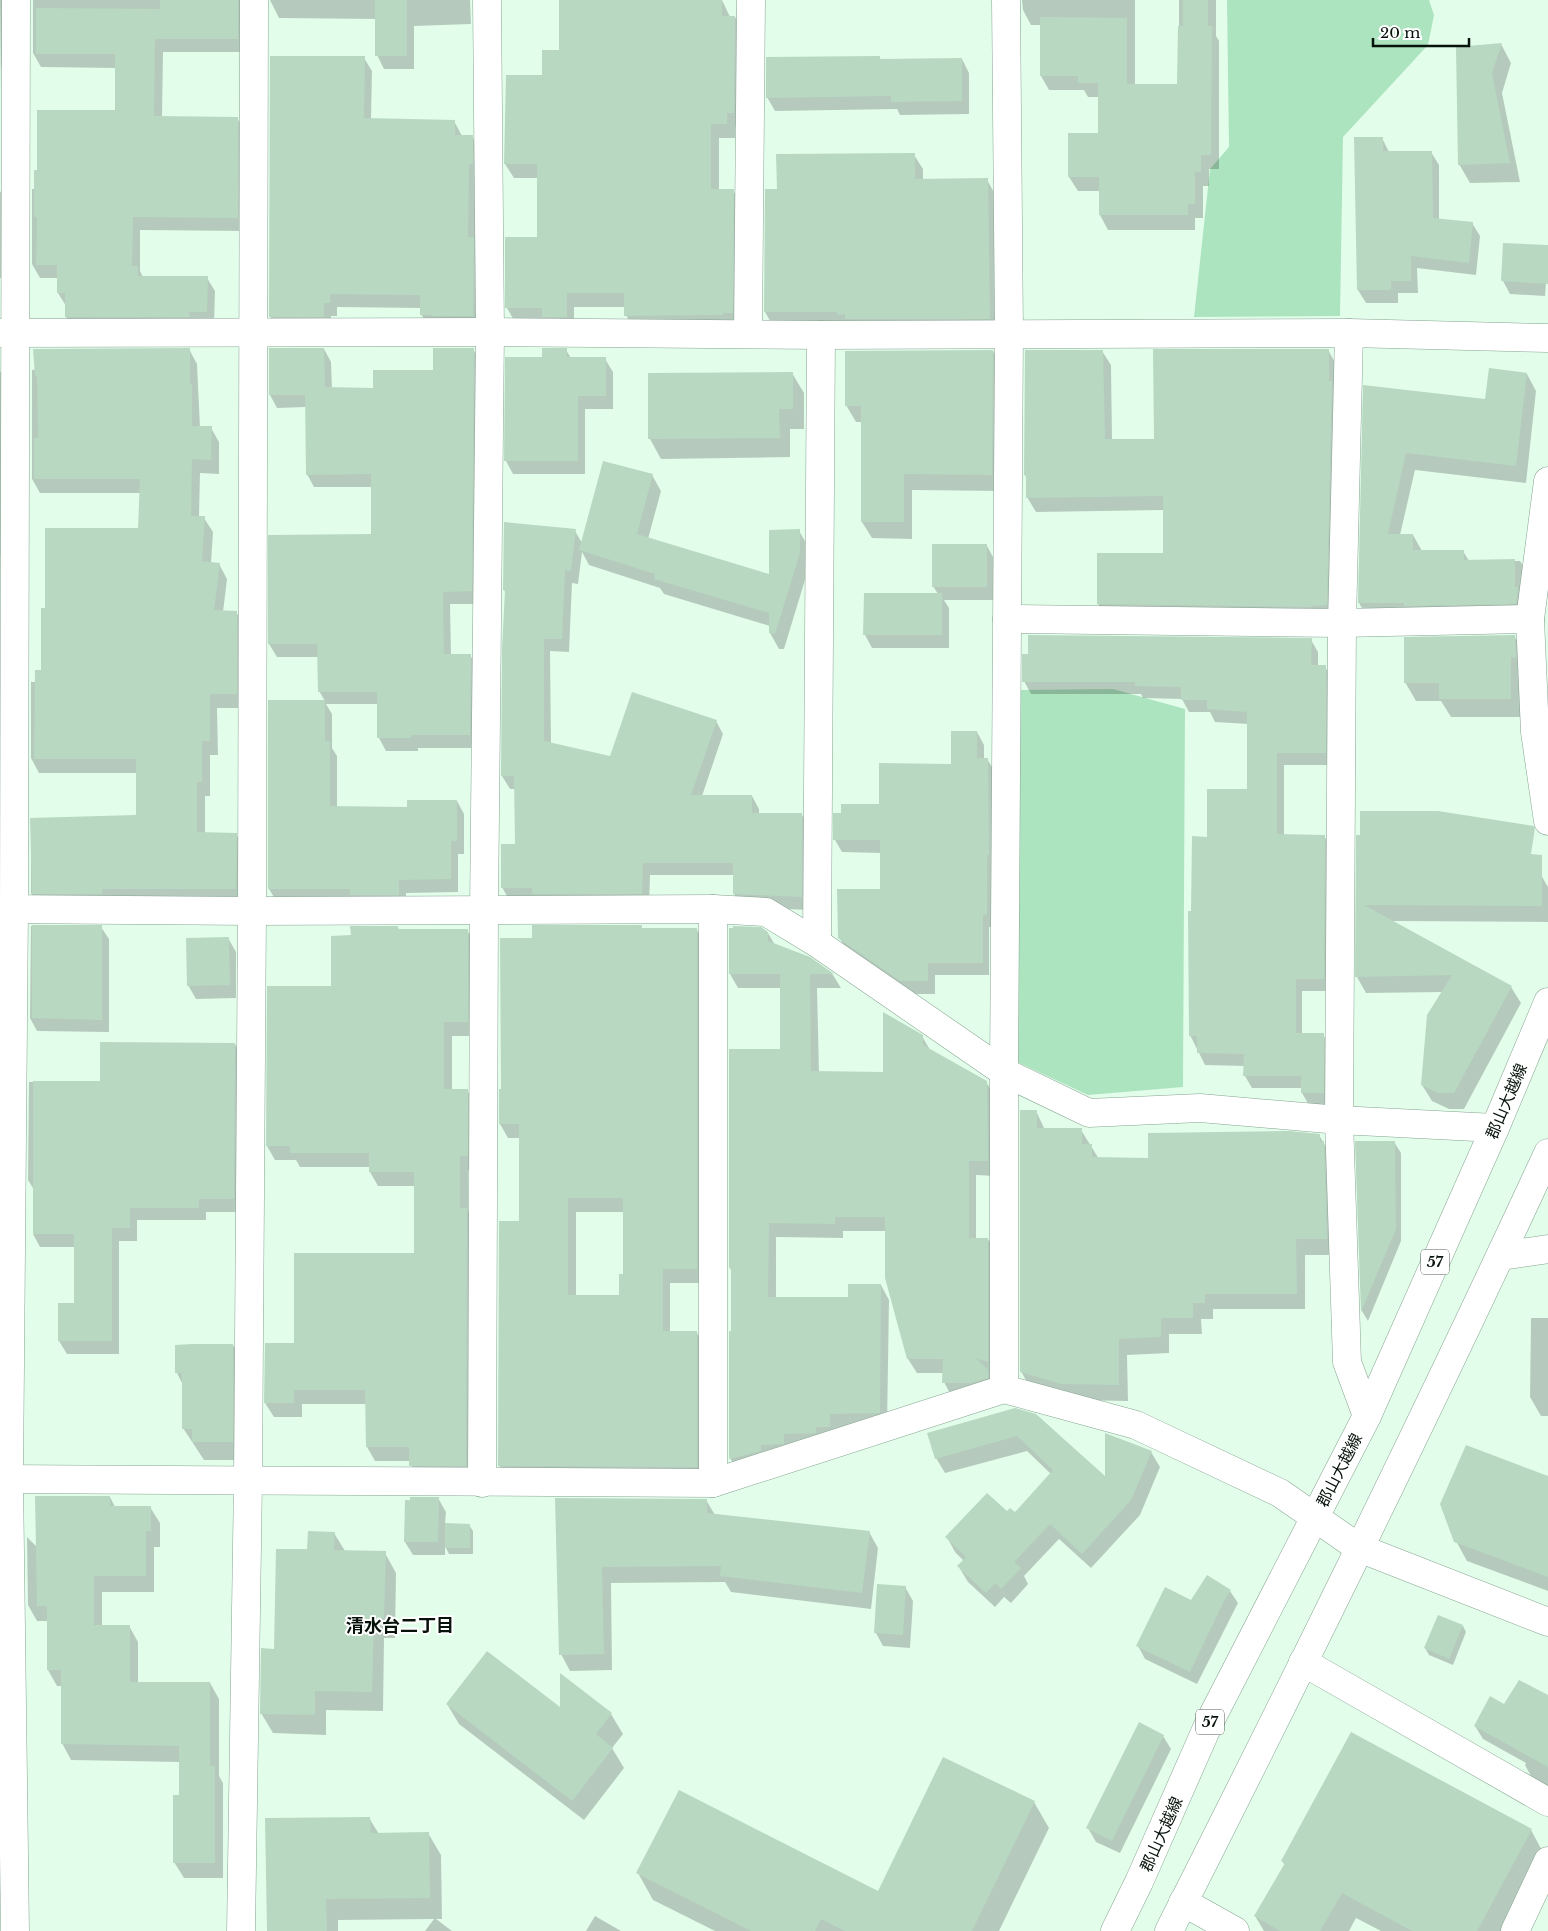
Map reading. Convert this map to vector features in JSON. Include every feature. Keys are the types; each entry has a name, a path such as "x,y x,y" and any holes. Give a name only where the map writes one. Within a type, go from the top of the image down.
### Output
{"street":[{"path":"15,1931 6,1752 5,1479 8,333 16,0"},
{"path":"242,1931 248,1481 252,911 254,0"},
{"path":"482,1483 484,911 490,332 487,0"},
{"path":"748,333 750,0"},
{"path":"1004,1389 1004,1072 1009,333 1006,0"},
{"path":"8,333 490,332 821,335 1349,333 1548,338"},
{"path":"1349,333 1342,622 1339,1120 1347,1362 1367,1416"},
{"path":"817,943 821,335"},
{"path":"1548,481 1530,619 1535,732 1548,821"},
{"path":"1007,619 1342,622 1530,619"},
{"path":"7,909 252,911 713,909 766,912 817,943 1004,1072 1089,1113 1200,1108 1339,1120 1495,1128"},
{"path":"713,909 713,1483"},
{"name":"郡山大越線","path":"1115,1931 1139,1882 1210,1721 1367,1416 1495,1128 1548,1002"},
{"path":"1169,1931 1359,1548 1548,1153"},
{"path":"1500,1256 1548,1249"},
{"path":"5,1479 713,1483 1004,1389 1136,1425 1280,1492 1359,1548 1548,1622"},
{"path":"1303,1662 1548,1802"},
{"path":"1515,1931 1548,1860"},
{"path":"1184,1902 1235,1931"}],"green space":[{"path":"1227,0 1429,0 1434,15 1428,45 1343,137 1340,316 1194,317 1210,169 1229,147"},
{"path":"1113,689 1185,709 1183,1087 1088,1095 1015,1061 1018,690"}],"building":[{"path":"160,0 238,0 238,39 155,39 154,116 238,117 238,218 133,217 132,266 138,266 138,276 208,276 207,312 189,312 190,317 65,317 65,293 57,293 57,265 36,265 37,217 34,217 34,170 37,170 37,110 115,110 115,54 36,54 36,8 160,9"},
{"path":"375,0 407,0 407,56 375,56"},
{"path":"559,0 722,0 722,16 735,16 734,113 727,113 727,124 711,124 711,189 734,189 733,313 723,313 723,315 624,316 624,293 567,293 567,317 542,317 542,308 505,308 505,237 537,237 537,164 504,164 506,75 542,75 542,50 559,50"},
{"path":"1183,0 1208,0 1208,26 1212,26 1211,155 1201,155 1201,172 1195,172 1195,204 1188,204 1188,215 1099,215 1099,177 1068,177 1068,133 1098,133 1098,83 1078,83 1078,76 1040,76 1040,17 1127,18 1127,84 1177,84 1178,26 1183,26"},
{"path":"1502,43 1492,73 1510,163 1458,165 1456,47"},
{"path":"270,56 365,56 364,118 455,120 455,135 473,135 473,164 469,164 468,237 474,237 473,316 420,315 420,295 330,294 330,303 324,303 324,317 269,317"},
{"path":"880,56 880,59 962,58 962,101 891,102 891,96 766,98 766,57"},
{"path":"1354,137 1383,137 1383,151 1432,151 1433,218 1473,222 1469,263 1411,256 1411,281 1391,281 1391,290 1357,290"},
{"path":"915,153 915,179 988,178 990,319 845,319 845,314 837,315 837,312 764,312 765,189 777,189 776,154"},
{"path":"1503,243 1548,245 1548,284 1501,281"},
{"path":"190,348 192,426 212,426 211,460 192,459 191,516 205,516 202,561 220,563 214,610 237,611 237,694 210,694 210,741 202,741 202,782 197,782 197,832 237,833 236,889 102,889 102,894 32,894 30,818 136,815 136,759 34,759 35,670 41,670 41,608 45,608 45,528 138,528 140,479 34,479 34,438 38,438 37,376 35,376 33,349"},
{"path":"269,348 324,348 325,387 373,388 373,370 433,370 433,348 474,348 472,591 443,592 444,654 471,654 470,735 411,735 411,738 377,738 377,692 318,692 317,644 268,644 268,535 371,534 371,474 306,475 305,395 269,395"},
{"path":"542,348 567,348 567,357 606,357 606,396 578,396 578,461 504,461 505,357 542,357"},
{"path":"1153,349 1329,349 1329,381 1332,381 1327,605 1312,607 1097,604 1097,553 1163,553 1163,496 1026,498 1026,475 1024,475 1025,350 1103,350 1105,439 1154,439"},
{"path":"993,350 992,475 904,474 904,522 861,522 861,406 845,406 845,351"},
{"path":"1489,368 1527,373 1516,466 1406,453 1388,534 1413,534 1413,550 1464,550 1464,560 1515,559 1515,587 1518,587 1516,604 1404,606 1404,603 1358,603 1363,385 1485,399"},
{"path":"793,372 793,409 779,409 780,438 648,439 648,373"},
{"path":"603,461 653,474 637,534 769,574 769,530 800,529 800,553 775,634 769,633 769,613 654,579 655,574 579,550"},
{"path":"504,522 576,529 571,571 565,570 562,639 544,639 544,741 610,756 632,692 717,720 691,795 752,795 752,813 802,813 802,897 733,894 733,863 643,863 642,894 532,894 532,888 501,888 501,844 515,844 514,776 501,776 502,649 505,590 503,590"},
{"path":"932,544 987,544 987,587 932,587"},
{"path":"864,593 942,593 942,635 863,635"},
{"path":"1028,635 1312,638 1311,665 1326,665 1326,753 1277,753 1277,834 1325,835 1324,979 1296,979 1296,1033 1324,1033 1324,1093 1301,1093 1301,1076 1243,1076 1244,1054 1197,1053 1197,1036 1189,1036 1188,911 1191,911 1192,836 1207,837 1207,789 1247,789 1247,712 1207,709 1207,700 1181,700 1181,687 1135,686 1135,682 1022,682 1022,654 1028,654"},
{"path":"1515,635 1516,658 1511,657 1511,699 1439,699 1439,683 1404,683 1404,637"},
{"path":"268,700 325,700 325,741 330,741 330,806 407,807 407,800 457,800 457,841 451,841 451,879 399,880 399,895 350,895 350,889 268,889"},
{"path":"951,731 977,731 977,758 988,758 989,855 987,855 987,915 983,915 983,963 928,963 928,981 900,981 838,938 837,889 880,889 880,840 833,840 833,813 841,813 841,804 879,804 879,763 951,764"},
{"path":"1360,811 1438,811 1534,826 1535,828 1531,854 1542,855 1542,906 1364,905 1512,986 1454,1093 1438,1093 1421,1085 1427,1015 1452,975 1355,977 1356,835 1360,835"},
{"path":"32,925 102,925 102,1020 32,1018"},
{"path":"532,925 642,925 642,928 697,928 697,1269 663,1269 663,1331 697,1331 697,1467 498,1466 499,1221 519,1221 519,1124 499,1124 499,1089 501,1089 500,938 532,938","holes":["568,1198 623,1198 623,1274 619,1274 619,1295 568,1295"]},
{"path":"350,926 398,926 398,929 468,929 468,1022 444,1022 444,1089 468,1089 468,1156 460,1156 460,1208 467,1208 466,1466 409,1466 409,1447 366,1447 365,1390 294,1390 294,1403 264,1403 265,1343 294,1343 294,1253 414,1253 414,1172 369,1172 369,1153 290,1153 290,1146 266,1146 267,986 331,986 331,936 351,935"},
{"path":"733,926 761,927 768,932 768,941 810,957 834,974 810,974 811,1071 883,1072 883,1012 923,1035 923,1045 987,1081 988,1161 969,1161 969,1238 988,1238 988,1362 976,1358 988,1370 988,1378 971,1383 942,1383 943,1359 907,1359 885,1278 885,1217 835,1217 835,1224 769,1223 768,1297 848,1297 848,1284 881,1284 880,1413 830,1414 830,1427 816,1427 816,1433 784,1434 784,1444 761,1445 761,1451 729,1459 731,1268 729,1268 729,1049 780,1049 780,974 729,974 729,928 733,928"},
{"path":"229,937 230,985 187,986 186,938"},
{"path":"100,1042 235,1043 234,1199 199,1199 199,1208 130,1208 130,1228 112,1228 112,1341 58,1341 58,1303 74,1303 74,1234 33,1234 33,1081 100,1081"},
{"path":"1020,1110 1037,1110 1037,1128 1082,1128 1082,1144 1092,1144 1092,1157 1148,1158 1148,1133 1289,1131 1320,1134 1320,1142 1324,1141 1327,1239 1296,1239 1297,1294 1205,1294 1205,1303 1193,1303 1193,1318 1161,1318 1161,1337 1119,1339 1119,1385 1061,1384 1020,1372"},
{"path":"1355,1141 1395,1141 1396,1229 1361,1312"},
{"path":"233,1344 233,1442 192,1442 192,1429 182,1429 182,1373 175,1373 175,1345"},
{"path":"1015,1408 1036,1414 1105,1476 1105,1433 1152,1451 1131,1500 1082,1554 1050,1524 1014,1562 1021,1568 1001,1589 995,1583 986,1593 957,1566 966,1557 945,1537 987,1493 1007,1511 1010,1508 1015,1512 1053,1470 1017,1436 935,1459 927,1433"},
{"path":"1466,1445 1548,1476 1548,1577 1454,1542 1440,1504"},
{"path":"35,1496 110,1496 110,1506 151,1506 151,1531 146,1531 146,1576 94,1576 94,1625 130,1625 130,1682 210,1682 210,1766 215,1766 215,1863 173,1863 173,1795 179,1795 179,1746 61,1744 61,1670 47,1670 47,1606 37,1606"},
{"path":"410,1497 439,1497 438,1542 404,1542 405,1500 410,1500"},
{"path":"555,1498 707,1499 707,1513 870,1531 862,1593 720,1576 721,1566 602,1567 604,1654 559,1655"},
{"path":"445,1523 470,1524 470,1548 445,1548"},
{"path":"308,1531 335,1532 334,1550 386,1551 384,1618 374,1618 372,1692 315,1691 315,1715 260,1714 261,1648 274,1649 276,1549 307,1549"},
{"path":"1207,1575 1231,1590 1190,1672 1136,1646 1165,1587 1191,1600"},
{"path":"877,1584 906,1586 903,1635 874,1633"},
{"path":"1438,1615 1463,1625 1449,1659 1424,1648"},
{"path":"487,1651 560,1707 560,1673 612,1713 596,1734 613,1748 572,1801 446,1704"},
{"path":"1519,1680 1548,1695 1548,1767 1474,1726 1490,1696 1504,1704"},
{"path":"1139,1722 1164,1735 1112,1841 1086,1828"},
{"path":"1351,1732 1532,1829 1477,1931 1412,1931 1342,1893 1320,1931 1280,1931 1254,1916 1285,1863 1281,1861"},
{"path":"943,1757 1035,1801 972,1931 845,1931 821,1919 815,1931 751,1931 636,1873 679,1790 878,1891"},
{"path":"370,1817 371,1833 429,1832 430,1898 326,1899 327,1931 267,1931 265,1818"}],"district":[{"name":"清水台二丁目","path":"400,1626"}]}
